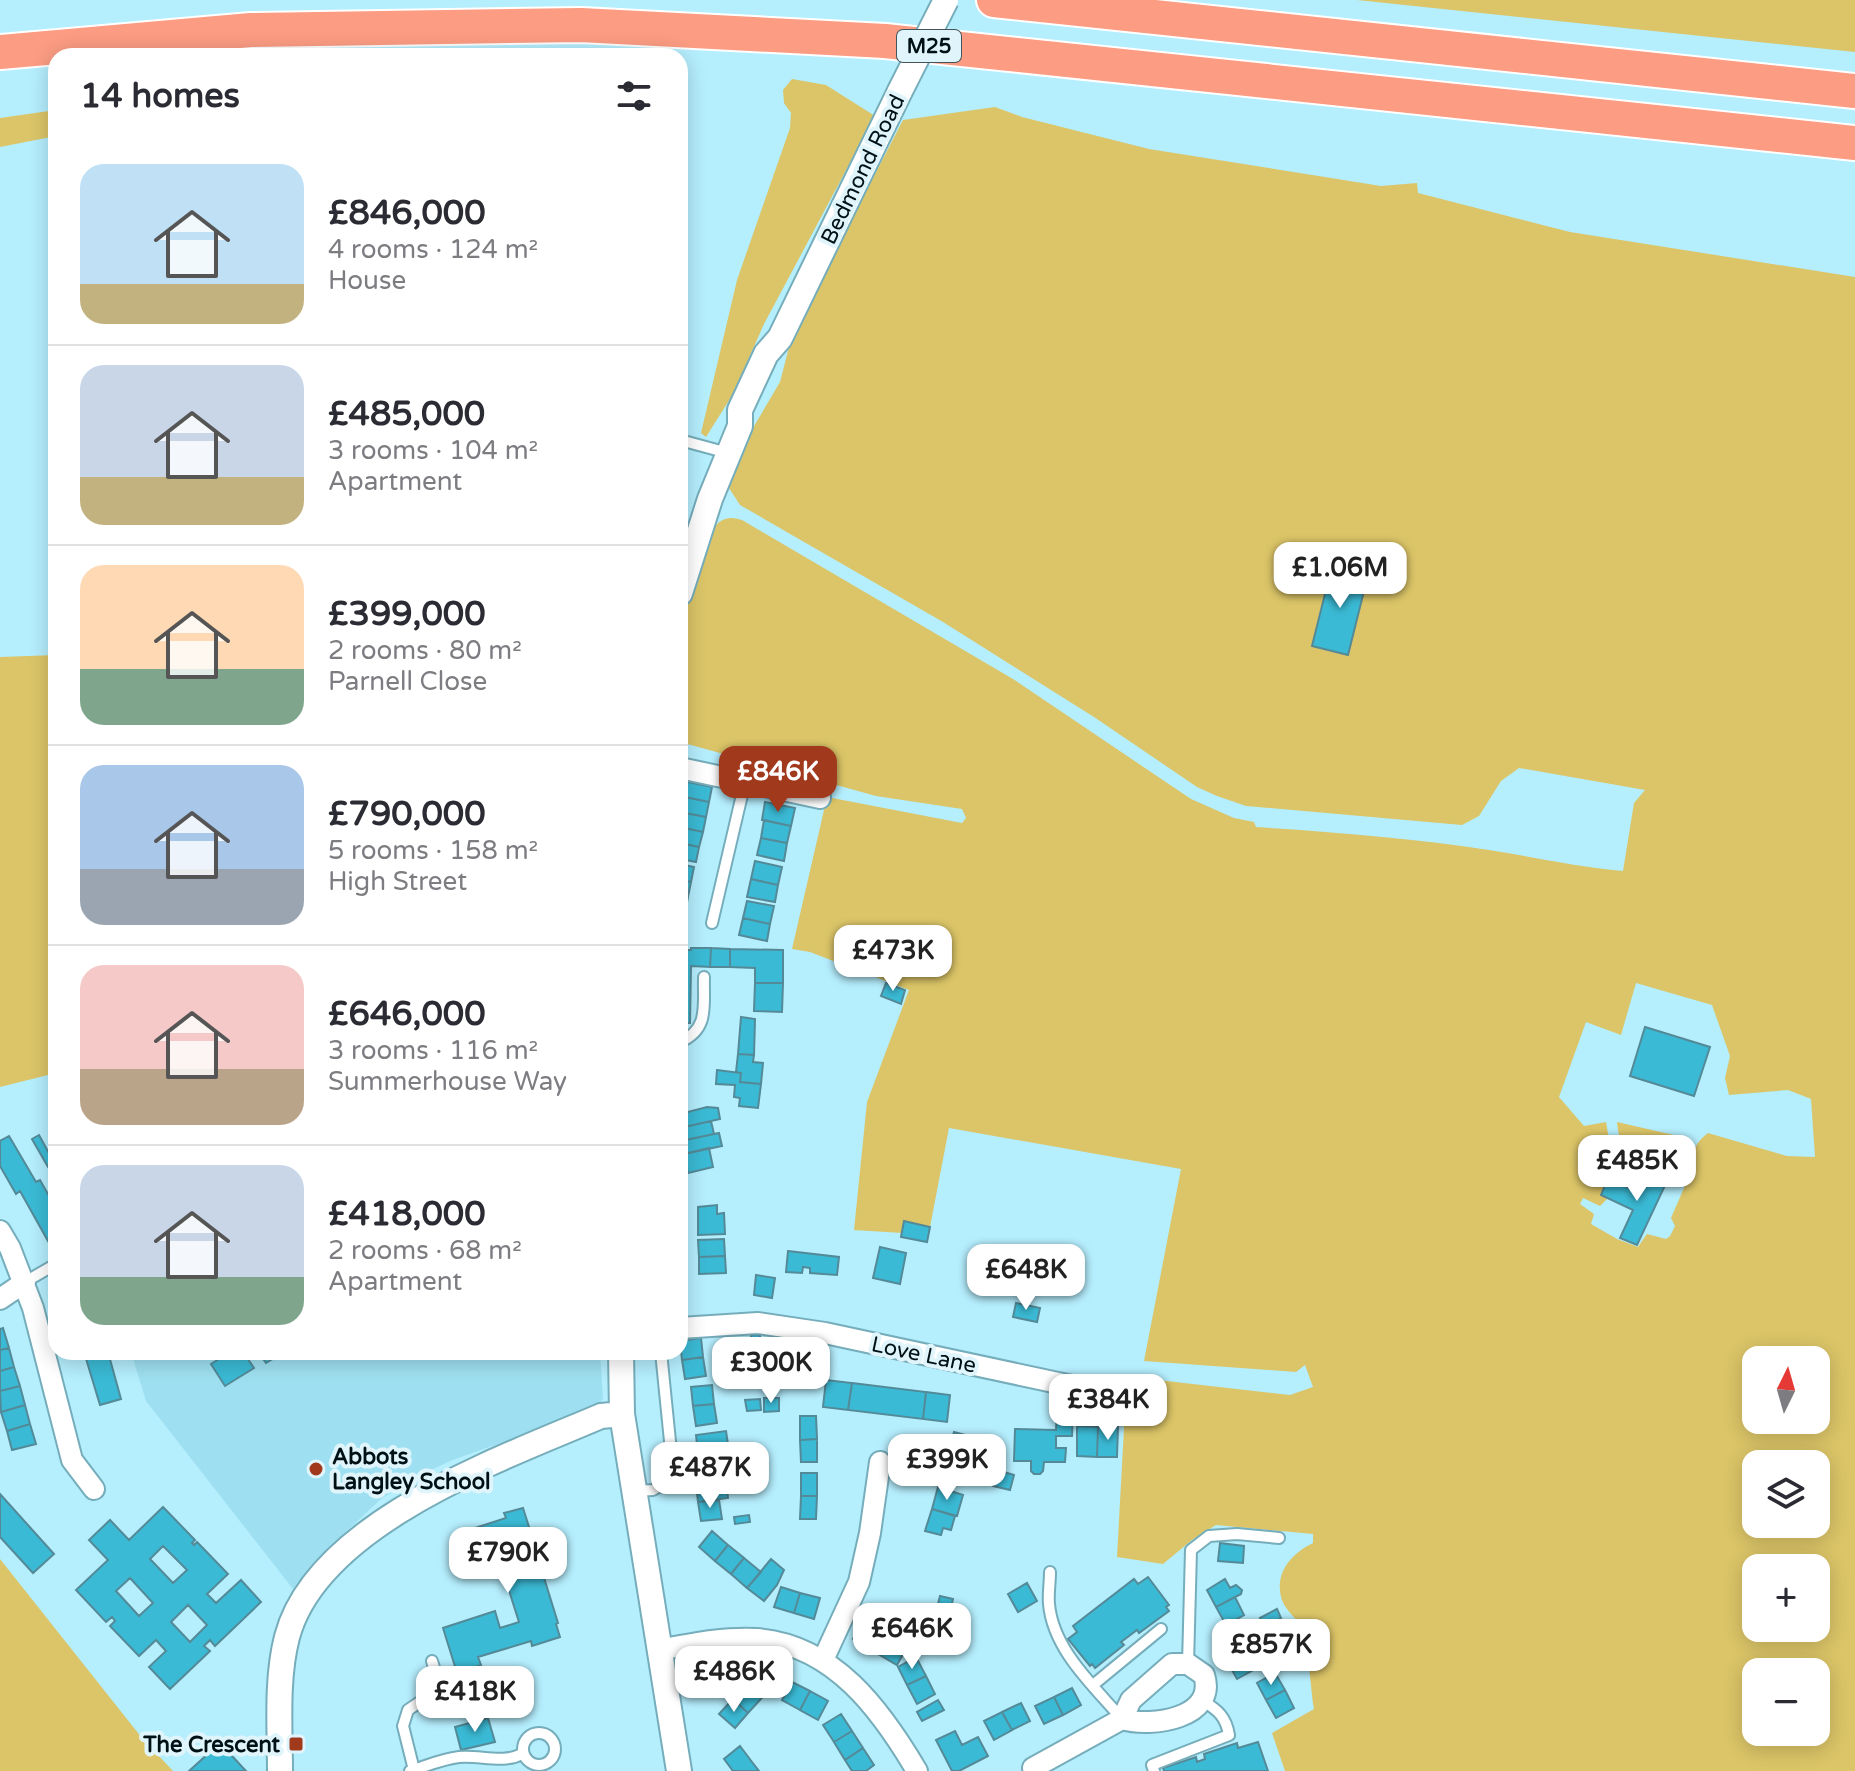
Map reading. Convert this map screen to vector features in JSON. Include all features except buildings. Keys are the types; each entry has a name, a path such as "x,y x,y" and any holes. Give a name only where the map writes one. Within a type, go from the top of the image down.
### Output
{"highway":[{"path":"994,0 1855,91"},
{"name":"M25","path":"0,52 251,30 581,25 885,41 1855,143"}],"street":[{"name":"Bedmond Road","path":"688,568 710,499 740,426 740,410 766,354 780,338 946,0"},
{"path":"688,770 820,798"},
{"path":"0,1231 25,1282 72,1460 94,1489"},
{"path":"0,1299 25,1282"},
{"name":"Love Lane","path":"688,1327 758,1323 825,1333 1119,1396"},
{"path":"621,1360 622,1414 679,1771"},
{"path":"280,1771 280,1700 287,1638 309,1591 330,1565 354,1542 474,1471 601,1416 622,1414"},
{"path":"823,1660 859,1582 880,1462"},
{"path":"659,1650 698,1642 757,1639 781,1643 823,1660 856,1687 894,1731 917,1771"},
{"path":"1031,1770 1122,1719 1127,1704 1172,1664 1188,1664 1204,1675 1207,1687 1203,1701 1190,1712 1150,1723 1122,1719"}],"lane":[{"path":"688,442 728,453"},
{"path":"712,923 745,782"},
{"path":"688,1039 700,1028 704,977"},
{"path":"25,1282 48,1269"},
{"path":"635,1491 660,1487 671,1480 673,1471 662,1360"},
{"path":"1188,1664 1191,1550 1209,1536 1237,1534 1279,1538"},
{"path":"1050,1572 1049,1604 1069,1656 1122,1719"},
{"path":"1093,1685 1161,1629"},
{"path":"432,1661 442,1694"},
{"path":"516,1680 454,1698 442,1694 427,1697 408,1710 403,1726 412,1770 443,1759 486,1759 522,1754"},
{"path":"1154,1771 1152,1765 1229,1735 1218,1710 1203,1701"}],"shaded area":[{"path":"1357,0 1855,0 1855,52"},
{"path":"792,79 826,85 875,116 764,324 733,394 706,437 701,433 737,280 790,128 791,113 784,103 783,90"},
{"path":"995,107 1022,117 1149,149 1381,186 1417,183 1418,193 1570,232 1855,277 1855,1771 1285,1771 1272,1733 1314,1709 1304,1634 1283,1602 1281,1579 1292,1558 1313,1543 1313,1534 1216,1525 1163,1564 1117,1557 1124,1428 1121,1407 1131,1377 1290,1395 1313,1387 1305,1365 1296,1372 1144,1361 1181,1169 949,1128 930,1227 905,1222 902,1233 854,1230 867,1102 909,990 810,952 792,949 827,797 962,823 966,818 962,809 876,796 688,744 688,602 710,532 721,521 728,518 742,520 1013,679 1191,799 1234,818 1254,822 1256,827 1431,842 1623,871 1634,803 1645,790 1519,768 1501,781 1479,816 1462,825 1246,806 1197,787 1094,717 943,622 740,505 727,485 740,450 780,382 793,332 903,120","holes":["1636,983 1712,1005 1730,1056 1725,1078 1729,1095 1788,1090 1811,1099 1815,1157 1787,1156 1708,1133 1694,1152 1689,1174 1671,1218 1675,1226 1670,1236 1666,1239 1647,1234 1638,1247 1591,1224 1594,1214 1580,1204 1583,1198 1600,1206 1608,1198 1601,1194 1613,1162 1606,1122 1584,1126 1559,1097 1586,1022 1621,1035"]},
{"path":"48,111 48,138 0,147 0,118"},
{"path":"48,655 48,1075 0,1087 0,657"},
{"path":"1617,1122 1687,1138 1669,1178 1631,1160 1622,1146"},
{"name":"Abbots Langley School","path":"133,1360 601,1360 603,1398 598,1408 450,1461 414,1478 381,1499 336,1541 293,1589 146,1401"},
{"path":"0,1559 142,1738 173,1771 0,1771"}],"place":[{"name":"Abbots Langley School","path":"316,1469"},
{"name":"The Crescent","path":"296,1744"}]}
